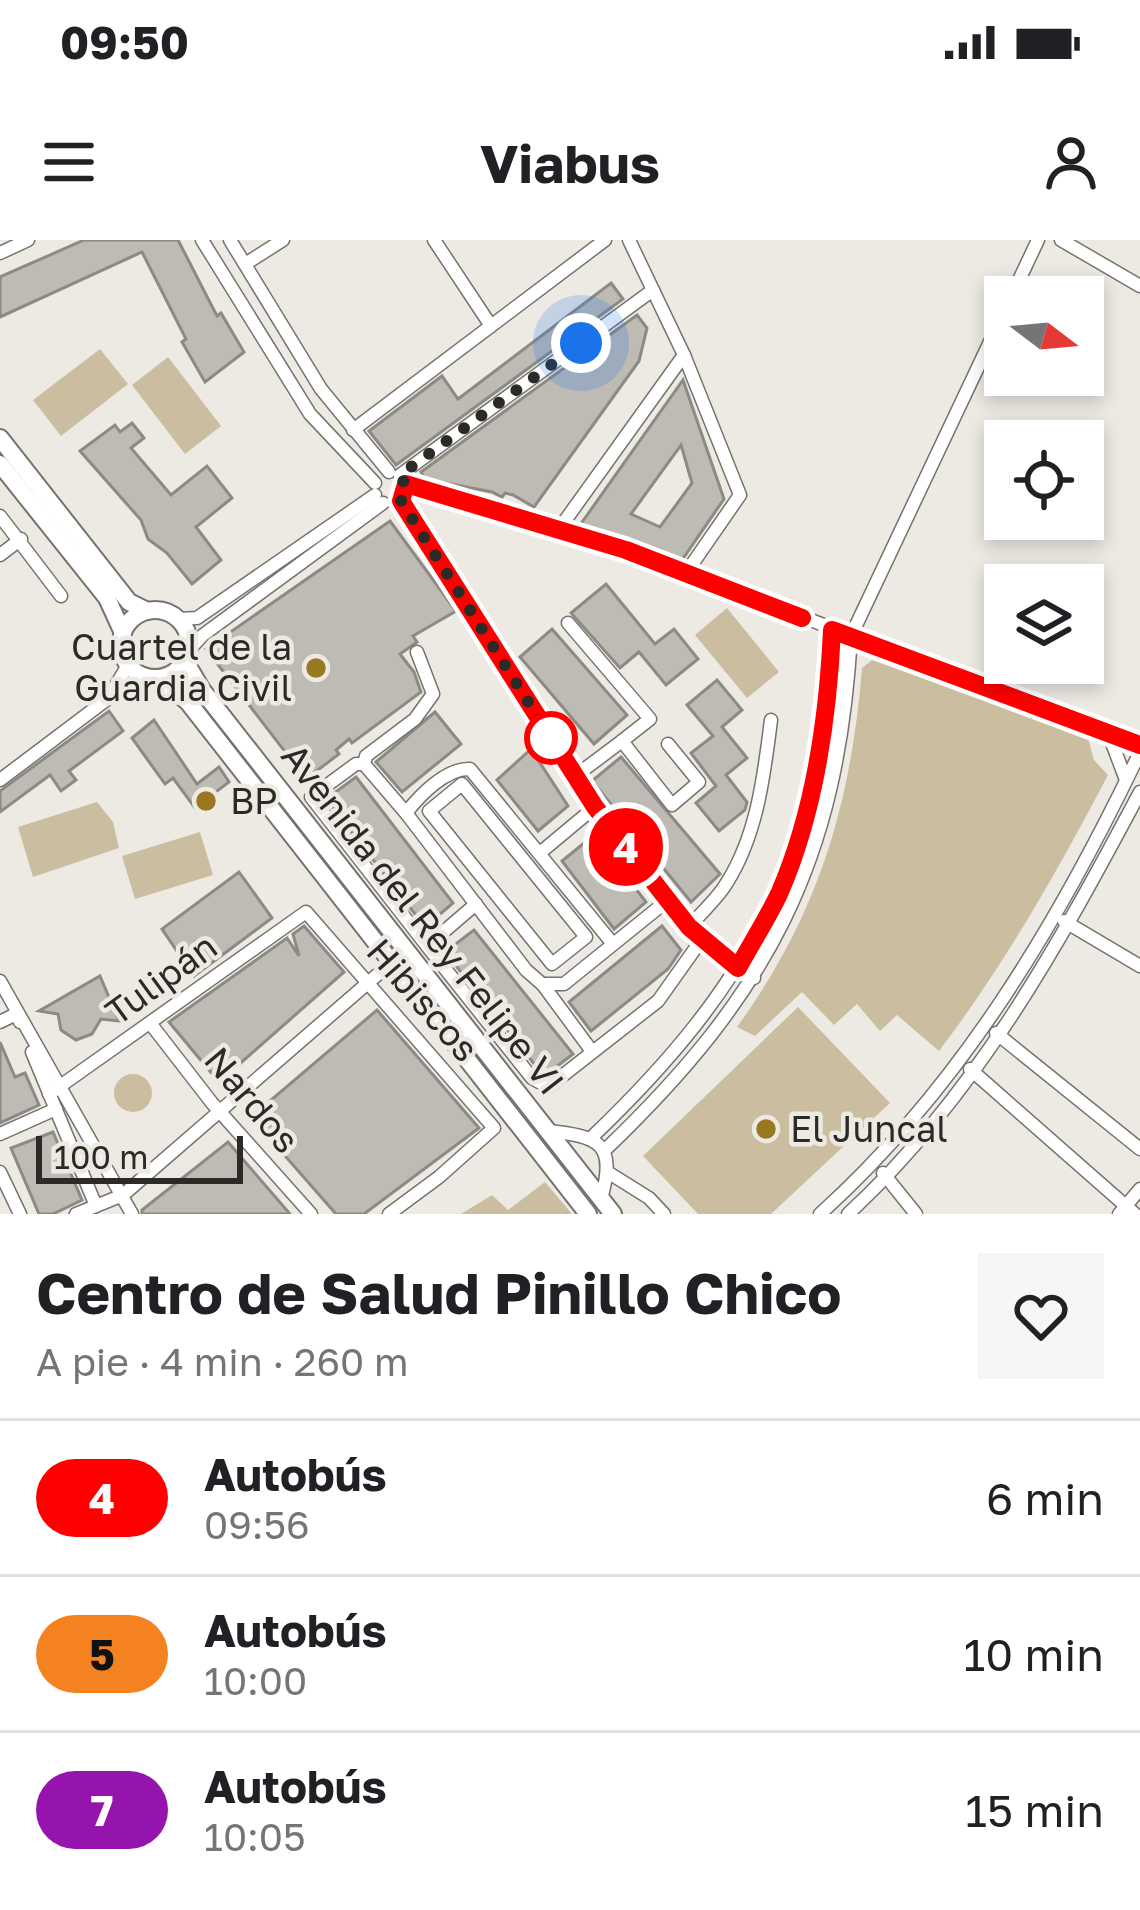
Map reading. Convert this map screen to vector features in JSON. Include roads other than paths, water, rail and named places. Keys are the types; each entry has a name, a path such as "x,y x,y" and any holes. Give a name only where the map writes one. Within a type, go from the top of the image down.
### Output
{"main road":[{"path":"0,439 129,602 178,619 189,639 187,656 178,670 152,678 128,665 121,644 128,623 147,611"},
{"path":"0,464 107,598 123,633"},
{"name":"Avenida del Rey Felipe VI","path":"187,656 202,690 607,1207"},
{"name":"Avenida del Rey Felipe VI","path":"152,678 188,702 588,1214"}],"street":[{"path":"0,253 28,240"},
{"path":"202,240 310,414 378,494 392,505 401,501"},
{"path":"230,240 321,389 398,477 686,573 1140,748 1063,921 959,1062 875,1164 820,1214"},
{"path":"244,264 283,240"},
{"path":"434,240 491,326"},
{"path":"353,430 605,240"},
{"path":"629,240 684,355 740,495 686,573"},
{"path":"1021,276 1038,240"},
{"path":"1060,240 1140,286"},
{"path":"187,656 203,635 398,477 653,290"},
{"path":"605,1150 718,1031 754,978 796,900 831,793 848,692 851,636 984,354"},
{"path":"559,529 684,355"},
{"path":"398,477 401,501 595,807 689,927 754,978"},
{"path":"178,619 197,618 378,494"},
{"path":"0,516 61,596"},
{"path":"0,555 21,539"},
{"path":"568,623 650,719 574,777"},
{"path":"592,1137 651,1081 703,1020 779,893 813,788 829,690 832,630"},
{"path":"364,764 367,756 416,719 433,694 418,652"},
{"path":"104,701 128,665"},
{"path":"0,780 104,701 152,678"},
{"path":"689,927 727,883 747,841 764,776 771,720"},
{"path":"1094,727 1112,742 1126,781"},
{"path":"622,741 672,805 699,782 668,744"},
{"path":"591,1050 364,764 356,764 311,796 532,1078 548,1087 658,1001 701,939"},
{"path":"406,813 447,776 470,769 613,944"},
{"path":"462,784 586,937 552,964 429,811 462,784"},
{"path":"848,1214 887,1178 1000,1036 1140,792"},
{"path":"541,852 595,807"},
{"path":"542,984 564,984 668,900"},
{"path":"427,946 476,904"},
{"name":"Hibiscos","path":"306,912 494,1128 389,1214"},
{"name":"Tulipán","path":"56,1091 306,912"},
{"path":"1063,921 1140,966"},
{"path":"76,1214 123,1195 392,962"},
{"path":"0,981 56,1091 132,1214"},
{"path":"0,1022 16,1015"},
{"name":"Nardos","path":"150,1023 311,1214"},
{"path":"985,1025 1140,1148"},
{"path":"959,1062 1126,1212 1140,1189"},
{"path":"56,1091 56,1109 96,1206"},
{"path":"0,1134 56,1109"},
{"path":"547,1131 592,1137 605,1150 607,1207"},
{"path":"875,1164 916,1214"},
{"path":"0,1172 20,1214"},
{"path":"608,1173 650,1198 664,1214"}],"place":[{"name":"Cuartel de la Guardia Civil","path":"316,668"},
{"name":"BP","path":"206,801"},
{"name":"El Juncal","path":"766,1129"}]}
